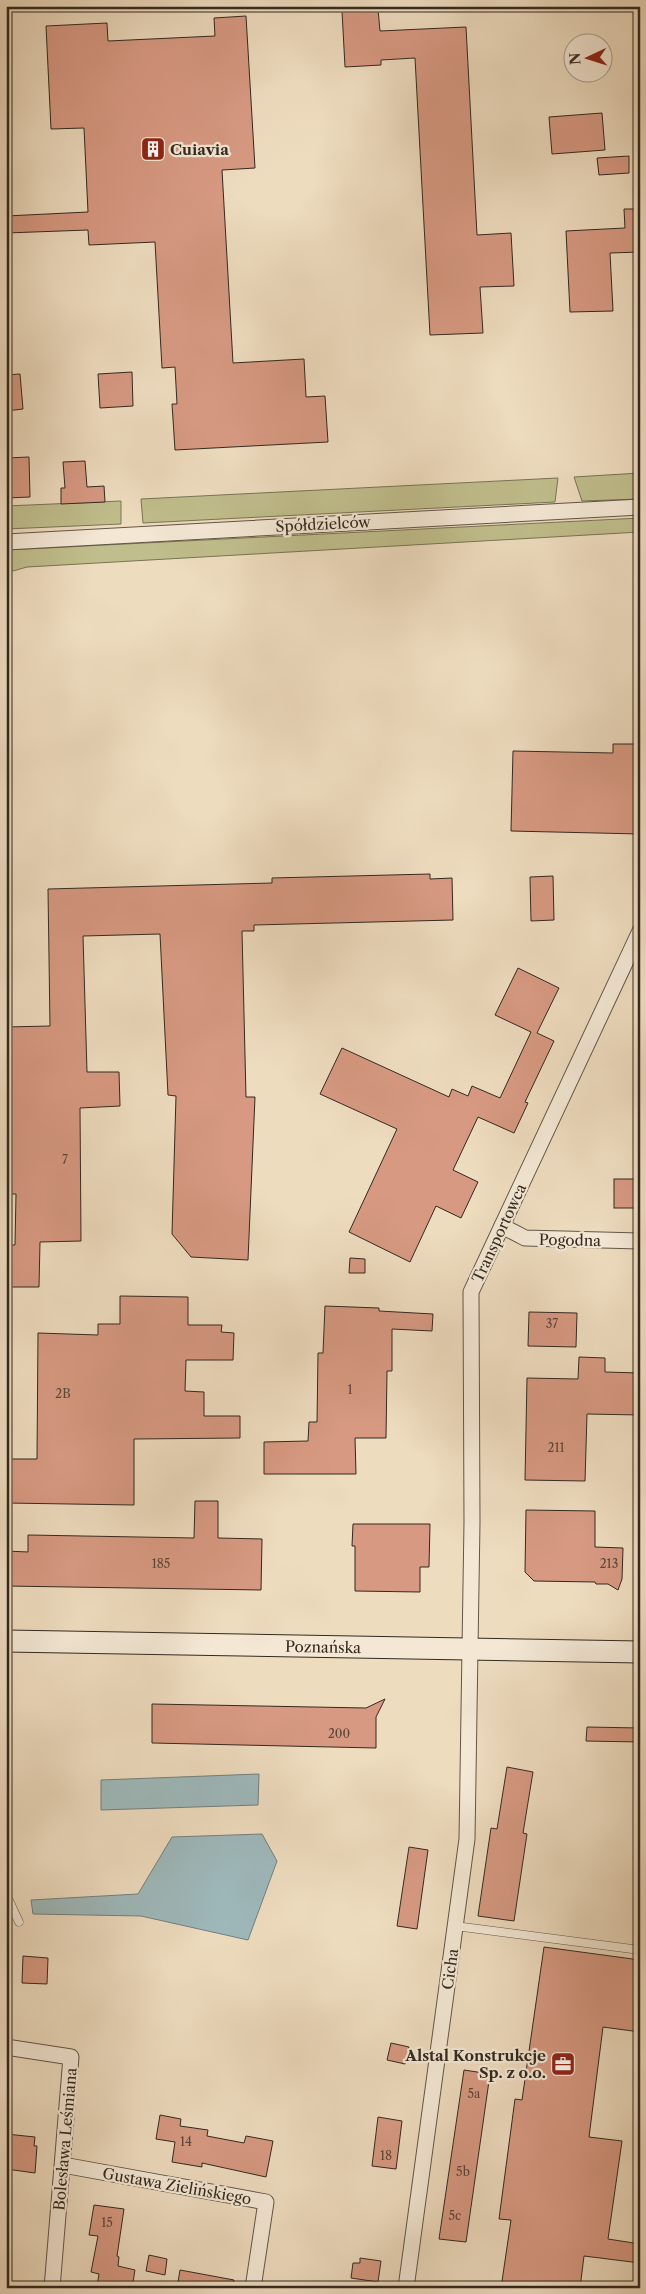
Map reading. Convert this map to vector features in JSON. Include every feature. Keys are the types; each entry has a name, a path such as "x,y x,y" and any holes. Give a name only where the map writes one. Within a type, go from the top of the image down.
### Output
{"main road":[{"name":"Poznańska","path":"6,1641 640,1652"}],"street":[{"name":"Spółdzielców","path":"6,542 640,507"},
{"name":"Transportowca","path":"470,1649 472,1292 640,932"},
{"name":"Pogodna","path":"502,1226 525,1238 640,1241"},
{"name":"Cicha","path":"406,2288 467,1839 470,1649"},
{"name":"Bolesława Leśmiana","path":"6,2047 71,2057 52,2288"},
{"name":"Gustawa Zielińskiego","path":"63,2165 266,2202 253,2288"}],"lane":[{"path":"6,1894 18,1922"},
{"path":"456,1926 640,1950"}],"shaded area":[{"path":"640,473 640,499 582,501 574,477"},
{"path":"558,478 555,502 143,523 141,499"},
{"path":"121,501 121,524 6,529 6,506"},
{"path":"640,518 640,532 27,567 6,573 6,550"}],"water":[{"path":"259,1774 258,1805 101,1810 101,1780"},
{"path":"262,1834 277,1861 248,1940 141,1916 33,1914 31,1900 138,1894 172,1837"}],"building":[{"path":"378,9 380,31 466,27 477,235 511,233 514,286 480,287 483,333 430,335 415,58 381,60 381,65 345,67 342,11"},
{"path":"246,16 255,168 222,170 233,363 304,359 306,397 325,396 328,442 175,450 172,404 177,404 175,367 162,368 155,242 89,245 88,230 6,233 6,216 88,212 84,128 51,129 46,26 107,23 108,41 215,36 214,18"},
{"path":"602,113 605,150 552,154 549,117"},
{"path":"629,156 629,173 599,175 597,158"},
{"path":"624,209 640,209 640,252 610,253 613,311 570,312 566,231 625,228"},
{"path":"132,372 133,406 100,408 98,374"},
{"path":"20,374 23,409 6,411 6,375"},
{"path":"29,457 30,497 6,498 6,458"},
{"path":"85,461 87,487 104,486 105,502 61,504 61,488 65,488 63,462"},
{"path":"613,744 640,744 640,834 511,831 513,751 613,753"},
{"path":"430,874 430,879 452,878 453,920 254,925 254,931 242,931 246,1097 255,1097 248,1260 191,1257 172,1234 176,1096 168,1095 160,934 83,936 87,1072 119,1072 120,1106 80,1108 81,1241 40,1242 39,1287 6,1287 6,1245 15,1245 16,1194 6,1194 6,1027 50,1026 48,889 272,883 272,878"},
{"path":"553,876 554,920 531,921 530,877"},
{"path":"518,968 559,988 537,1033 554,1041 525,1102 528,1103 514,1133 478,1117 453,1170 478,1182 461,1218 436,1206 410,1262 349,1232 397,1129 320,1094 342,1048 449,1097 452,1089 468,1096 472,1086 500,1098 531,1032 495,1015"},
{"path":"614,1179 640,1179 640,1208 614,1208"},
{"path":"350,1258 365,1259 365,1273 349,1273"},
{"path":"120,1296 188,1297 188,1325 222,1325 221,1332 234,1333 233,1360 186,1360 185,1391 204,1392 204,1416 240,1416 240,1438 134,1439 134,1505 6,1503 6,1459 37,1459 38,1333 98,1335 98,1324 120,1324"},
{"path":"325,1306 379,1308 379,1311 433,1314 432,1331 392,1329 392,1371 387,1371 386,1438 355,1438 356,1474 264,1474 264,1442 308,1441 309,1422 317,1422 318,1353 323,1353"},
{"path":"529,1312 577,1313 576,1347 528,1346"},
{"path":"579,1357 605,1358 605,1372 640,1373 640,1415 587,1414 585,1481 525,1480 527,1378 578,1379"},
{"path":"195,1501 218,1501 218,1538 262,1539 261,1590 6,1586 6,1551 28,1552 28,1535 194,1538"},
{"path":"526,1510 595,1511 595,1547 623,1548 622,1579 618,1590 608,1584 596,1584 595,1582 534,1581 525,1572"},
{"path":"353,1524 430,1524 429,1567 420,1567 420,1592 355,1591 355,1546 352,1546"},
{"path":"385,1699 376,1717 376,1748 152,1743 152,1704 366,1708"},
{"path":"587,1727 640,1728 640,1742 586,1741"},
{"path":"507,1767 533,1772 523,1833 527,1834 514,1921 478,1916 491,1828 497,1829"},
{"path":"409,1847 428,1850 417,1929 397,1926"},
{"path":"544,1947 640,1960 640,2032 603,2027 589,2137 622,2141 608,2239 640,2244 640,2263 584,2256 580,2288 501,2288 511,2220 499,2219 515,2099 522,2100"},
{"path":"23,1956 48,1958 47,1984 22,1983"},
{"path":"391,2043 409,2047 405,2064 387,2060"},
{"path":"464,2070 490,2074 466,2242 439,2239"},
{"path":"160,2115 181,2119 180,2126 208,2130 207,2136 244,2143 246,2136 273,2141 266,2177 202,2163 202,2167 172,2162 175,2142 156,2139"},
{"path":"378,2117 402,2121 396,2169 372,2166"},
{"path":"6,2134 35,2137 34,2146 37,2146 35,2173 6,2169"},
{"path":"94,2205 124,2209 117,2256 119,2257 118,2266 135,2270 132,2288 97,2286 99,2274 91,2272 98,2236 89,2235"},
{"path":"149,2255 167,2259 165,2275 146,2271"},
{"path":"360,2258 381,2261 378,2282 351,2278 353,2263 360,2263"},
{"path":"180,2270 234,2280 233,2288 177,2288"}],"place":[{"name":"Cuiavia","path":"153,149"},
{"name":"Alstal Konstrukcje Sp. z o.o.","path":"563,2064"}]}
